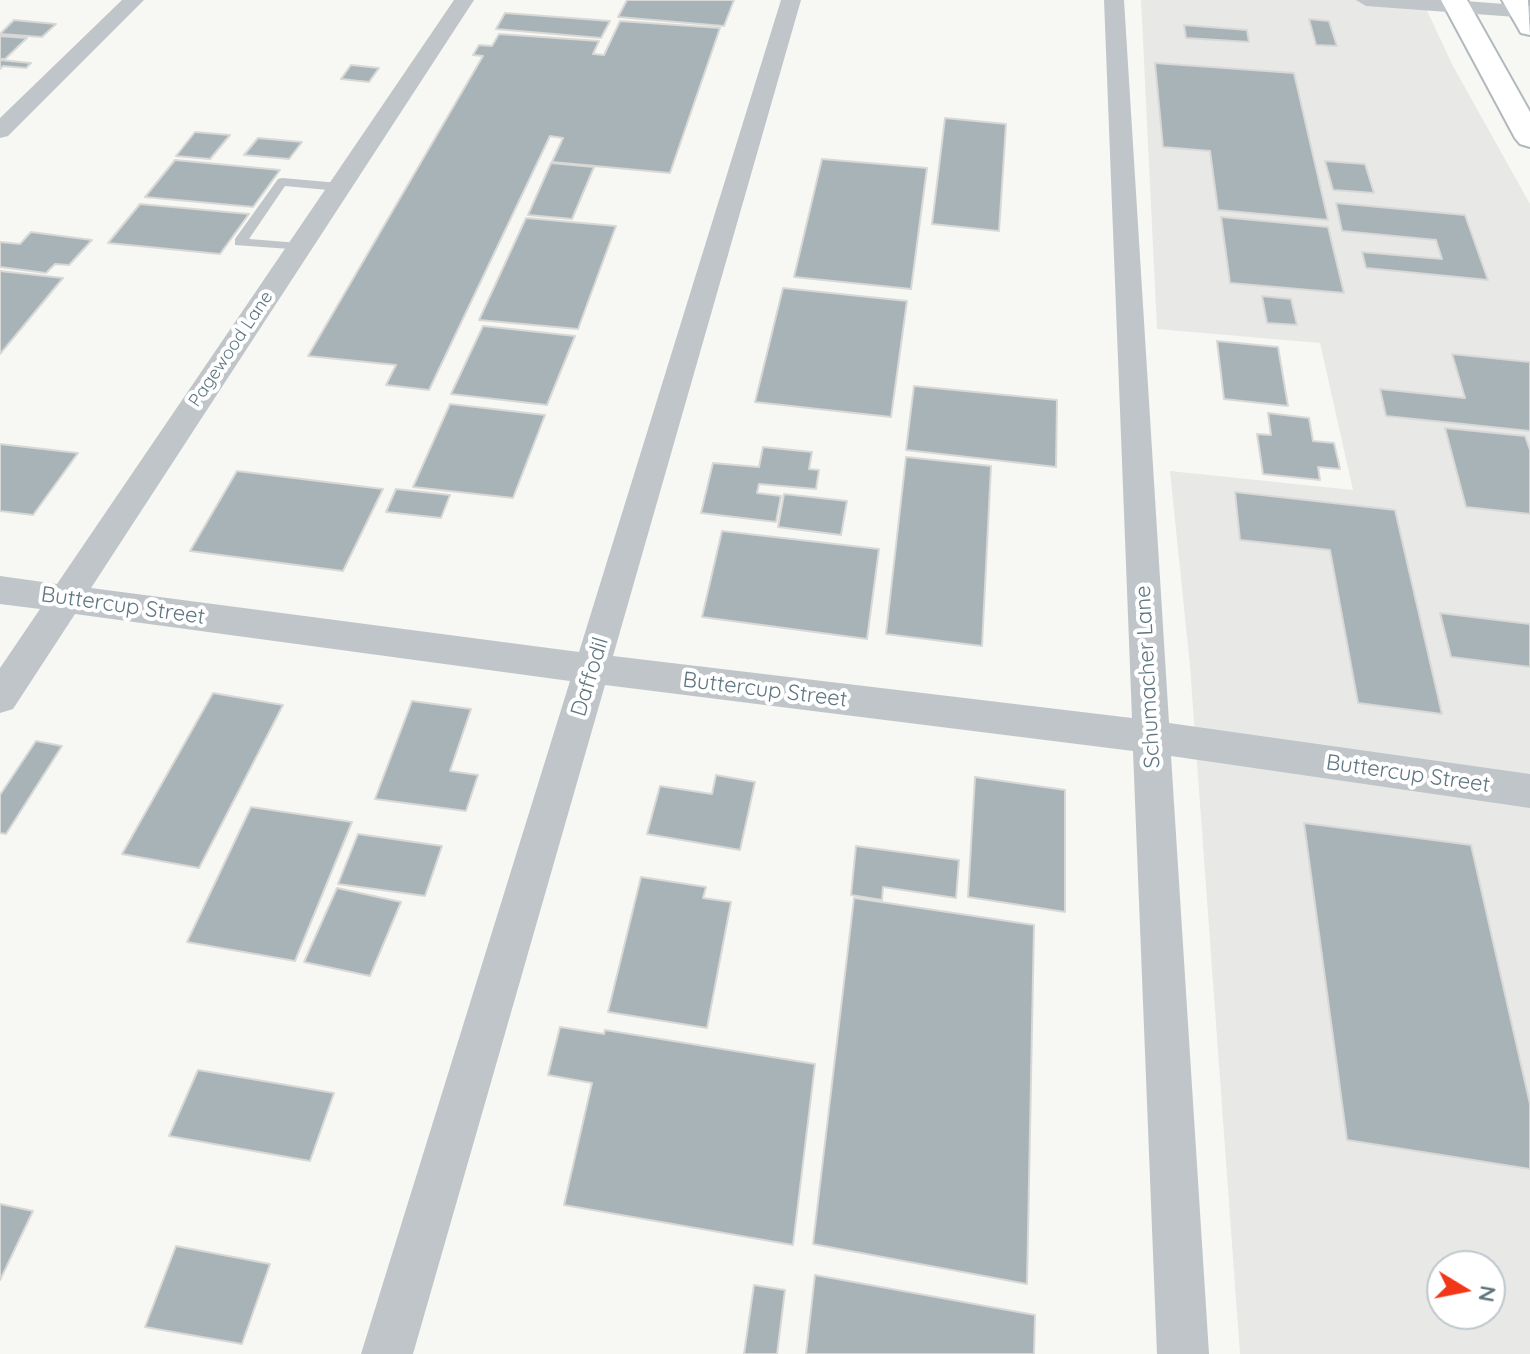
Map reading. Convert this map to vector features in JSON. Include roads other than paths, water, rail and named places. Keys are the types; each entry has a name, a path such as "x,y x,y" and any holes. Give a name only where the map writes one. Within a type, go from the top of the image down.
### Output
{"main road":[{"path":"1455,3 1530,138"}],"street":[{"path":"0,131 134,0"},
{"name":"Pagewood Lane","path":"0,698 464,0"},
{"name":"Daffodil","path":"387,1354 791,0"},
{"name":"Schumacher Lane","path":"1114,0 1183,1354"},
{"path":"1366,0 1455,3 1524,12"},
{"name":"Buttercup Street","path":"0,590 593,669 1151,737 1530,791"}],"lane":[{"path":"299,247 240,242 282,182 339,187"}]}
